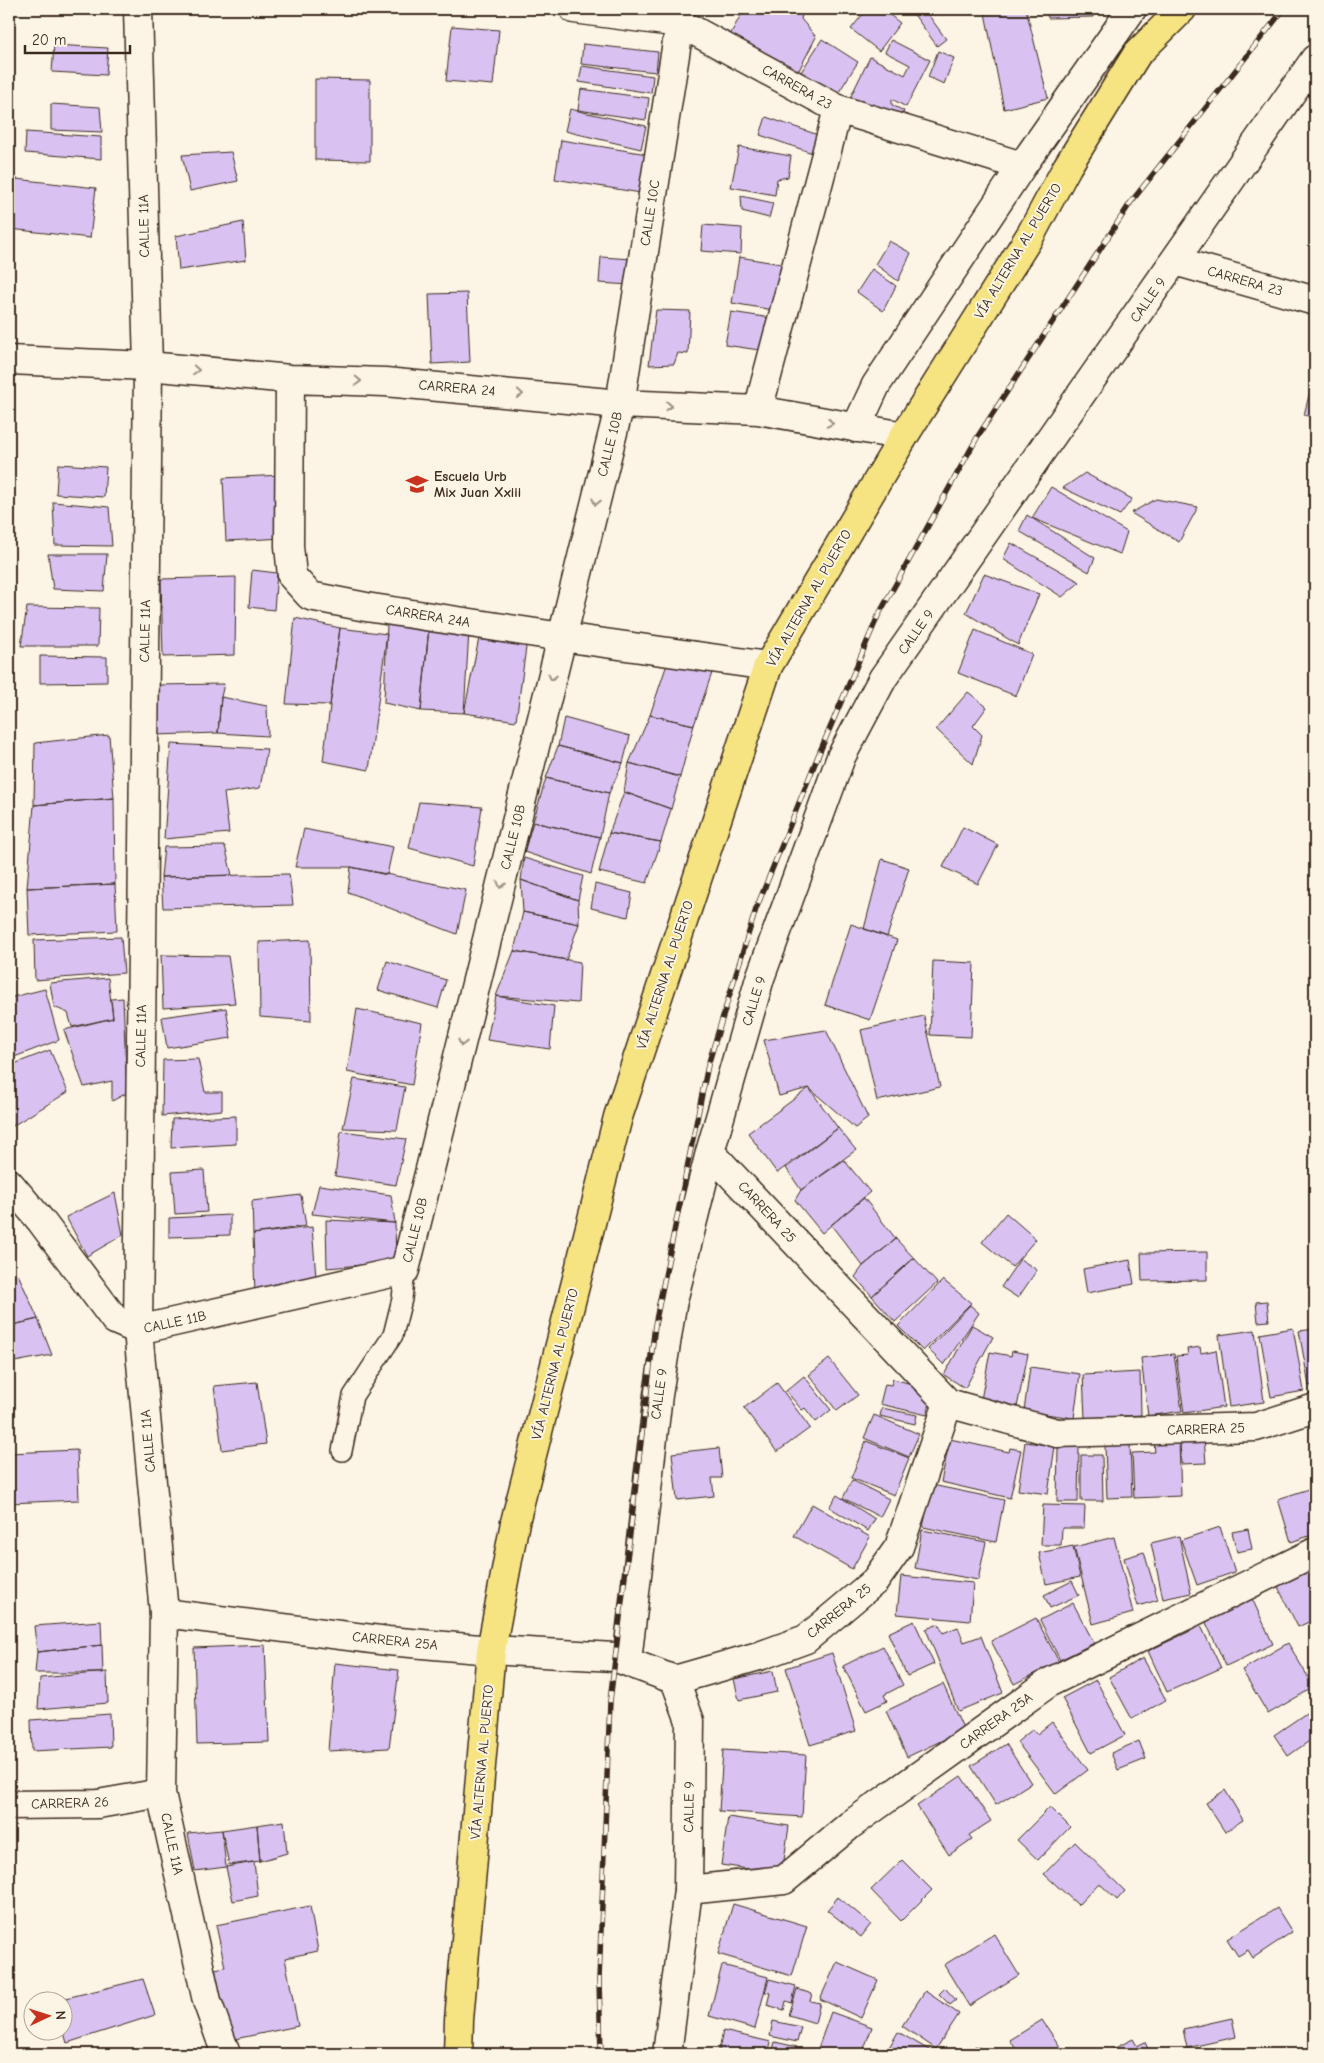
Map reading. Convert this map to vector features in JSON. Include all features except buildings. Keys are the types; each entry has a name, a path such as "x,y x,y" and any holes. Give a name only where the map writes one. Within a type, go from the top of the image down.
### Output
{"main road":[{"name":"VÍA ALTERNA AL PUERTO","path":"458,2054 458,2020 492,1650 515,1522 618,1117 768,666 904,436 1031,234 1067,167 1138,54 1182,9"}],"street":[{"name":"CALLE 11A","path":"138,9 148,366 138,1330 164,1613 161,1793 207,2002 226,2054"},
{"name":"CARRERA 23","path":"574,9 680,23 838,109 1022,166"},
{"path":"856,428 876,385 1123,14"},
{"name":"CALLE 10C","path":"620,404 680,23"},
{"name":"CALLE 9","path":"628,1661 658,1395 672,1305 710,1152 760,978 841,756 883,678 1315,59"},
{"path":"758,410 838,109"},
{"name":"CARRERA 23","path":"1175,261 1315,301"},
{"name":"CARRERA 24","path":"9,360 148,366 290,378 385,382 620,404 758,410 904,436"},
{"name":"CARRERA 24A","path":"290,378 289,546 291,569 292,576 310,596 366,607 562,637 768,666"},
{"name":"CALLE 10B","path":"406,1270 620,404"},
{"name":"CARRERA 25","path":"710,1152 948,1403 1057,1433 1256,1427 1315,1408"},
{"name":"CALLE 11B","path":"9,1183 41,1221 115,1320 138,1330 406,1270"},
{"name":"CARRERA 25","path":"675,1680 762,1655 806,1638 875,1581 899,1548 948,1403"},
{"name":"CARRERA 25A","path":"688,1890 784,1880 850,1825 1050,1682 1315,1552"},
{"name":"CARRERA 25A","path":"164,1613 388,1641 492,1650 614,1657 628,1661"},
{"path":"628,1661 675,1680"},
{"name":"CALLE 9","path":"667,2054 688,1890 690,1721 675,1680"},
{"name":"CARRERA 26","path":"9,1805 98,1804 161,1793"}],"lane":[{"path":"342,1451 353,1396 392,1335 402,1299 406,1270"}],"railway":[{"path":"601,2054 599,1980 610,1701 655,1325 708,1065 756,909 818,756 878,616 978,436 1131,202 1284,9"}],"place":[{"name":"Escuela Urb Mix Juan Xxiii","path":"417,484"}]}
